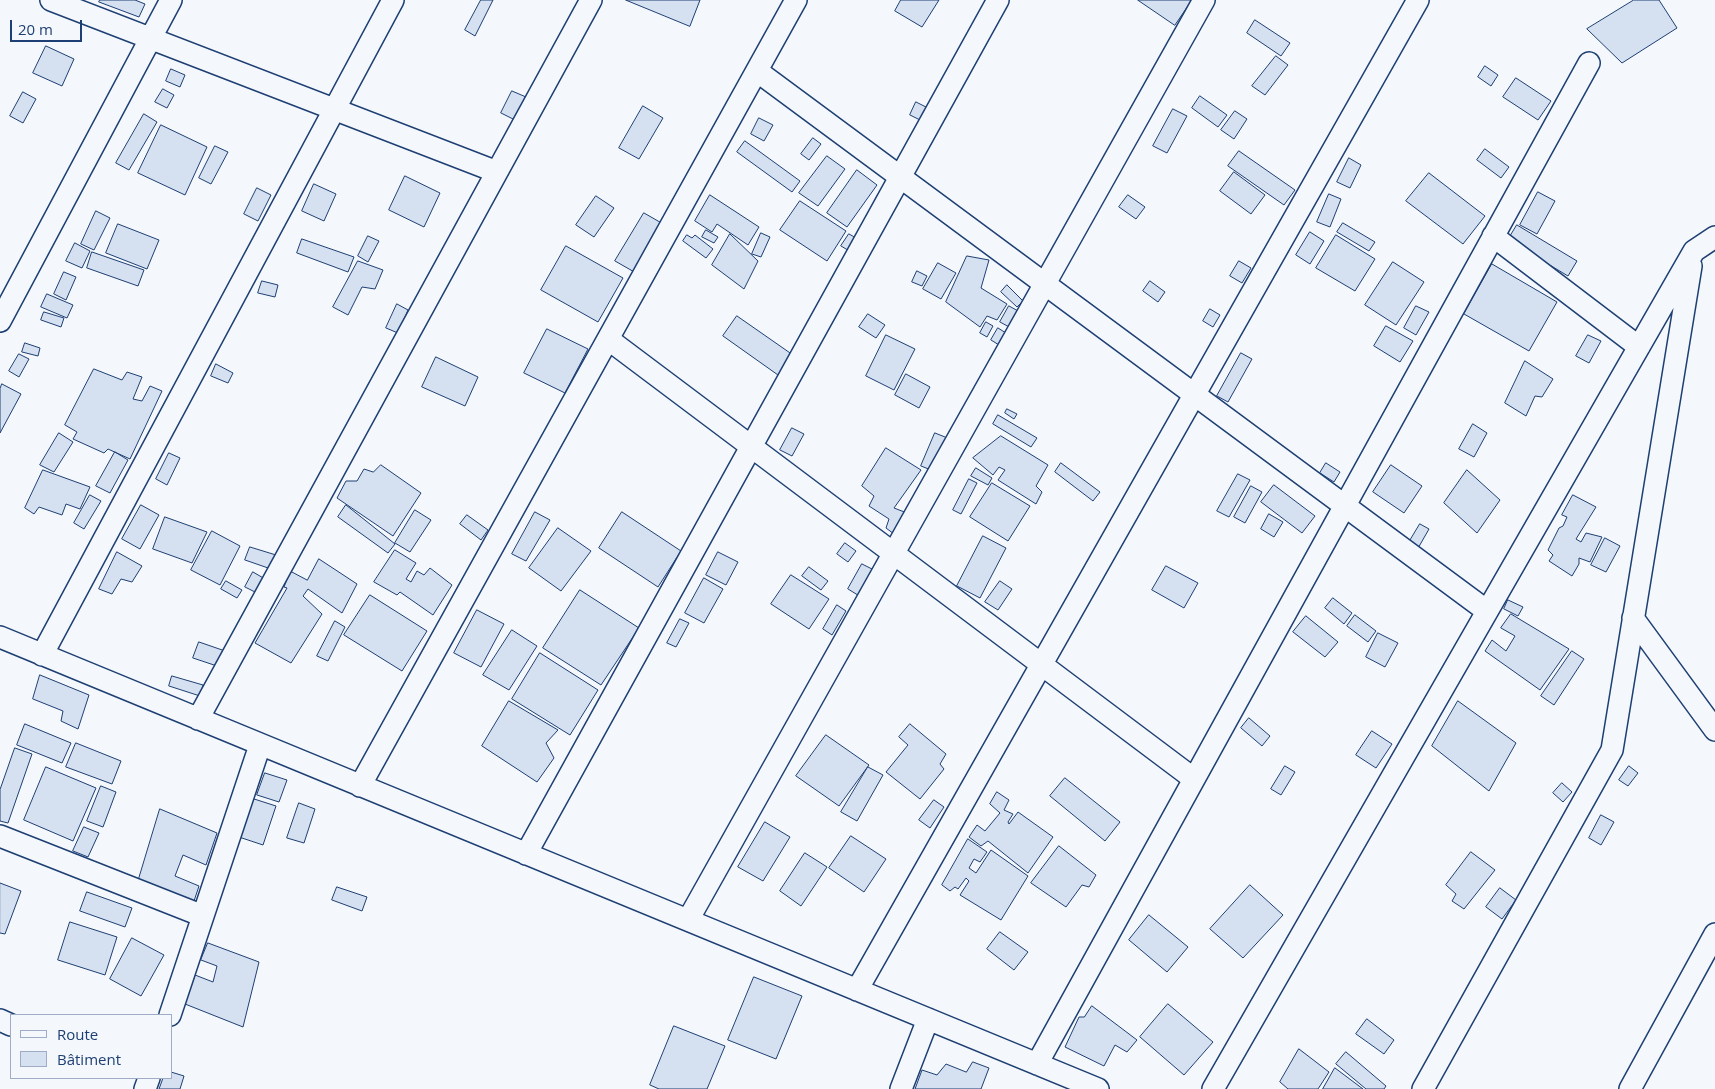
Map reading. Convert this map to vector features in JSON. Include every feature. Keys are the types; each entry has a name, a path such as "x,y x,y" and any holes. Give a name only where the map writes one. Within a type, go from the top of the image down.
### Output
{"street":[{"path":"51,0 497,172"},
{"path":"2,311 171,0"},
{"path":"42,655 393,0"},
{"path":"198,719 591,0"},
{"path":"360,786 796,0"},
{"path":"526,854 998,0"},
{"path":"688,920 1204,0"},
{"path":"857,990 1418,0"},
{"path":"1037,1064 1589,63"},
{"path":"757,70 1487,611"},
{"path":"1493,236 1639,347"},
{"path":"1213,1089 1694,251 1715,237"},
{"path":"1423,1089 1612,750 1694,251"},
{"path":"608,339 1194,779"},
{"path":"1633,618 1715,730"},
{"path":"0,637 1098,1089"},
{"path":"170,1014 260,745"},
{"path":"0,836 203,916"},
{"path":"1630,1089 1715,934"},
{"path":"901,1089 928,1019"}],"building":[{"path":"100,0 135,0 145,4 139,17 99,2"},
{"path":"481,0 493,0 475,36 465,30"},
{"path":"626,0 700,0 690,26"},
{"path":"901,0 939,0 922,27 895,11"},
{"path":"1138,0 1192,0 1175,25"},
{"path":"1634,0 1659,0 1677,28 1622,63 1587,29"},
{"path":"1255,20 1290,43 1281,56 1247,33"},
{"path":"46,46 74,59 62,86 33,73"},
{"path":"1276,56 1288,65 1265,95 1252,86"},
{"path":"1485,66 1498,75 1491,86 1478,77"},
{"path":"171,69 185,75 180,87 166,81"},
{"path":"1516,78 1551,101 1538,120 1503,97"},
{"path":"163,89 174,95 167,108 155,102"},
{"path":"512,91 526,97 515,120 501,113"},
{"path":"23,92 36,99 23,123 10,116"},
{"path":"1200,96 1227,115 1218,127 1192,108"},
{"path":"916,102 928,108 922,121 910,115"},
{"path":"643,106 663,118 639,159 619,148"},
{"path":"1173,109 1187,116 1167,153 1153,146"},
{"path":"1235,111 1247,119 1234,139 1221,130"},
{"path":"144,114 157,122 129,170 116,163"},
{"path":"759,118 773,125 764,141 751,134"},
{"path":"161,125 207,147 185,195 138,173"},
{"path":"813,138 821,144 809,160 801,154"},
{"path":"745,141 800,181 792,192 737,152"},
{"path":"215,146 228,152 211,184 199,178"},
{"path":"1485,149 1509,167 1501,178 1477,160"},
{"path":"1239,151 1295,190 1284,205 1228,166"},
{"path":"827,156 845,169 818,206 799,193"},
{"path":"1349,158 1361,165 1350,188 1337,182"},
{"path":"857,170 877,185 847,227 827,213"},
{"path":"1234,172 1265,195 1251,214 1220,191"},
{"path":"1429,173 1485,216 1463,244 1406,201"},
{"path":"405,176 440,193 424,227 389,210"},
{"path":"314,184 336,194 324,221 302,211"},
{"path":"257,188 271,195 258,221 244,214"},
{"path":"1538,192 1555,201 1537,234 1520,225"},
{"path":"1329,194 1341,199 1330,227 1317,222"},
{"path":"710,195 759,227 748,245 717,224 712,232 695,221"},
{"path":"1128,195 1145,207 1136,219 1119,207"},
{"path":"596,196 614,208 594,237 576,225"},
{"path":"800,201 846,231 827,261 780,230"},
{"path":"96,211 110,218 94,250 81,244"},
{"path":"644,213 665,225 636,273 615,261"},
{"path":"1343,223 1375,242 1369,251 1337,232"},
{"path":"118,224 159,240 147,269 106,253"},
{"path":"1517,225 1577,261 1568,276 1508,240"},
{"path":"706,230 718,237 714,243 702,237"},
{"path":"1310,232 1324,241 1310,264 1296,255"},
{"path":"761,233 770,237 761,257 752,254"},
{"path":"730,234 758,261 744,289 712,265"},
{"path":"849,234 858,239 851,252 841,246"},
{"path":"687,235 692,238 695,235 713,249 706,258 683,241"},
{"path":"1336,235 1375,259 1355,291 1316,268"},
{"path":"368,236 379,241 368,262 358,256"},
{"path":"302,239 354,257 348,272 297,253"},
{"path":"75,243 90,251 82,268 66,261"},
{"path":"566,246 623,278 598,322 541,290"},
{"path":"92,252 144,270 138,286 87,268"},
{"path":"967,256 989,260 981,288 1007,304 997,320 987,316 980,327 946,302"},
{"path":"358,261 383,270 375,289 362,287 348,315 333,307"},
{"path":"1239,261 1251,268 1242,283 1230,276"},
{"path":"1393,262 1424,282 1396,325 1365,305"},
{"path":"938,263 956,273 941,299 923,289"},
{"path":"1492,264 1557,302 1529,351 1464,314"},
{"path":"917,271 927,276 922,286 912,282"},
{"path":"64,272 76,277 66,300 54,294"},
{"path":"262,281 278,285 275,297 258,293"},
{"path":"1150,281 1165,292 1158,302 1143,291"},
{"path":"1007,285 1023,301 1017,307 1001,292"},
{"path":"47,294 73,305 67,318 41,307"},
{"path":"397,304 408,310 398,333 386,328"},
{"path":"1009,306 1020,312 1011,328 1000,322"},
{"path":"1416,306 1429,312 1416,335 1404,328"},
{"path":"1210,309 1220,315 1213,327 1203,321"},
{"path":"44,312 64,318 61,327 41,320"},
{"path":"868,314 885,325 876,338 859,327"},
{"path":"737,316 793,355 778,375 723,336"},
{"path":"986,322 993,326 987,337 980,333"},
{"path":"1386,326 1413,341 1400,362 1374,346"},
{"path":"998,328 1006,333 999,345 991,340"},
{"path":"547,329 588,349 565,393 524,373"},
{"path":"886,335 915,349 894,390 866,376"},
{"path":"1588,335 1601,341 1589,363 1576,356"},
{"path":"25,343 40,348 38,356 22,352"},
{"path":"1241,353 1252,359 1228,402 1217,396"},
{"path":"19,354 29,359 19,377 9,371"},
{"path":"436,357 478,377 465,406 422,387"},
{"path":"1525,361 1553,379 1542,397 1535,396 1526,416 1505,403"},
{"path":"216,364 233,373 228,383 211,376"},
{"path":"94,369 122,380 127,372 142,377 133,399 142,401 150,386 162,391 130,459 108,449 104,453 73,439 77,432 65,425"},
{"path":"906,374 930,387 919,408 895,395"},
{"path":"2,384 21,394 0,433 0,389"},
{"path":"1007,409 1017,414 1014,419 1005,413"},
{"path":"998,415 1037,438 1031,447 993,424"},
{"path":"1473,424 1487,433 1474,457 1459,449"},
{"path":"792,428 804,434 792,456 780,450"},
{"path":"59,433 73,442 54,472 40,465"},
{"path":"935,433 950,439 936,472 921,466"},
{"path":"1001,436 1048,465 1036,486 1042,492 1036,504 998,480 1005,470 999,467 993,475 973,458"},
{"path":"886,448 921,470 894,508 907,513 894,534 886,528 889,519 869,506 874,496 862,486"},
{"path":"115,452 128,460 110,493 96,486"},
{"path":"169,453 180,458 167,485 156,479"},
{"path":"1061,463 1100,492 1093,501 1055,472"},
{"path":"1326,463 1340,472 1334,482 1320,473"},
{"path":"381,465 421,493 393,536 337,498 346,481 357,481 364,469 373,472"},
{"path":"1391,465 1422,486 1404,513 1373,492"},
{"path":"976,468 992,478 988,485 971,476"},
{"path":"43,470 90,487 80,509 66,504 62,515 39,507 34,514 25,508"},
{"path":"1467,470 1500,500 1477,533 1444,503"},
{"path":"1238,474 1250,480 1229,517 1217,511"},
{"path":"969,479 977,483 961,514 953,510"},
{"path":"992,483 1030,506 1008,541 970,517"},
{"path":"1274,485 1315,516 1302,533 1261,502"},
{"path":"1251,486 1262,492 1245,523 1234,517"},
{"path":"90,495 101,501 84,529 74,523"},
{"path":"1573,495 1596,507 1576,539 1581,542 1586,533 1602,537 1590,562 1579,558 1579,564 1572,576 1549,561 1553,555 1548,550 1559,528 1563,526 1567,517 1562,515"},
{"path":"141,505 159,515 140,549 122,539"},
{"path":"346,505 395,544 388,553 338,517"},
{"path":"415,510 431,520 410,552 395,543"},
{"path":"535,512 550,520 526,561 512,554"},
{"path":"622,512 681,551 658,587 599,548"},
{"path":"1269,514 1283,522 1274,537 1261,529"},
{"path":"467,515 488,530 481,540 460,524"},
{"path":"165,517 207,532 192,563 153,549"},
{"path":"1420,524 1429,529 1417,550 1408,544"},
{"path":"558,528 591,551 561,591 529,568"},
{"path":"212,531 240,546 220,585 191,570"},
{"path":"983,536 1006,548 980,598 957,586"},
{"path":"1605,538 1620,546 1606,572 1591,565"},
{"path":"845,543 856,551 848,562 837,554"},
{"path":"250,547 276,555 271,569 245,560"},
{"path":"395,550 416,563 406,579 411,582 417,571 424,575 430,568 452,585 433,615 400,592 397,595 374,582"},
{"path":"117,552 142,566 132,582 121,579 112,594 99,589"},
{"path":"718,552 738,562 726,585 706,575"},
{"path":"319,559 357,584 342,613 308,589 303,596 322,614 291,663 255,643 287,588 284,587 290,571 307,580"},
{"path":"862,564 876,571 861,597 848,589"},
{"path":"1166,566 1198,583 1184,608 1152,590"},
{"path":"809,567 828,581 821,590 802,576"},
{"path":"253,572 265,579 257,593 245,587"},
{"path":"791,575 829,599 809,629 771,604"},
{"path":"704,578 723,589 704,623 685,613"},
{"path":"226,581 242,590 237,598 221,589"},
{"path":"1000,581 1012,589 998,610 985,602"},
{"path":"580,590 639,628 601,685 543,648"},
{"path":"370,595 427,631 402,671 344,635"},
{"path":"1333,598 1352,613 1344,624 1325,608"},
{"path":"1508,600 1523,607 1518,616 1504,609"},
{"path":"837,605 846,611 832,635 823,629"},
{"path":"477,610 504,624 481,667 454,653"},
{"path":"1511,614 1569,649 1540,690 1485,651 1492,640 1506,651 1515,636 1501,628"},
{"path":"1355,615 1376,631 1368,642 1347,626"},
{"path":"1306,616 1338,642 1325,657 1293,632"},
{"path":"680,619 689,623 676,647 667,643"},
{"path":"335,621 345,627 328,661 317,656"},
{"path":"512,630 537,646 509,690 483,675"},
{"path":"1378,633 1398,643 1385,667 1366,657"},
{"path":"199,642 228,652 223,668 193,658"},
{"path":"1572,651 1584,659 1554,705 1541,696"},
{"path":"540,653 598,690 570,735 512,699"},
{"path":"40,675 89,695 78,729 61,721 63,711 33,699"},
{"path":"172,676 203,685 200,696 169,686"},
{"path":"509,701 558,730 546,743 554,758 537,782 482,746"},
{"path":"1458,701 1516,743 1489,791 1432,746"},
{"path":"1249,718 1270,736 1262,746 1241,728"},
{"path":"25,724 71,743 62,763 17,745"},
{"path":"910,724 946,754 940,764 944,769 920,799 886,772 908,745 899,737"},
{"path":"1372,731 1392,744 1376,768 1356,755"},
{"path":"826,735 869,765 839,806 796,776"},
{"path":"76,743 121,761 112,784 66,767"},
{"path":"15,748 32,754 8,823 0,821 0,790"},
{"path":"1285,766 1295,772 1281,795 1271,789"},
{"path":"1629,766 1638,773 1628,786 1619,780"},
{"path":"46,767 96,788 73,841 24,820"},
{"path":"868,767 883,775 857,821 841,812"},
{"path":"265,773 287,780 279,802 257,795"},
{"path":"1065,778 1120,822 1105,841 1050,796"},
{"path":"1562,783 1572,792 1563,802 1553,793"},
{"path":"101,786 116,792 103,827 87,821"},
{"path":"997,792 1009,800 1004,810 1013,814 1008,822 1009,824 1018,812 1053,837 1028,873 988,841 981,846 969,837 977,825 985,831 1000,813 990,804"},
{"path":"251,798 276,806 263,845 239,837"},
{"path":"934,800 944,807 930,828 919,820"},
{"path":"299,803 315,809 304,843 287,838"},
{"path":"160,809 217,833 206,865 183,855 175,876 199,886 193,904 138,882"},
{"path":"1601,815 1614,822 1601,845 1589,838"},
{"path":"765,822 790,837 763,881 738,867"},
{"path":"84,827 99,833 88,857 73,851"},
{"path":"851,836 886,859 864,892 829,868"},
{"path":"968,839 987,852 980,862 974,859 969,868 976,873 991,850 1028,876 1001,920 960,895 969,881 966,878 958,889 955,887 950,891 942,885"},
{"path":"1059,846 1096,875 1089,887 1082,885 1066,907 1031,883"},
{"path":"1471,852 1495,870 1464,909 1452,901 1456,894 1446,885"},
{"path":"805,853 827,867 801,906 780,891"},
{"path":"0,883 21,891 5,934 0,933"},
{"path":"1250,885 1283,915 1243,958 1210,929"},
{"path":"337,887 367,897 362,911 332,900"},
{"path":"1500,888 1516,900 1502,919 1486,907"},
{"path":"87,892 132,908 125,927 80,911"},
{"path":"1149,915 1188,947 1167,972 1129,940"},
{"path":"70,922 117,937 105,975 58,960"},
{"path":"1000,932 1028,952 1014,970 987,949"},
{"path":"132,938 164,955 141,996 110,979"},
{"path":"208,943 259,962 243,1027 185,1004 195,975 213,982 217,966 201,960"},
{"path":"754,977 802,996 776,1059 728,1040"},
{"path":"1168,1004 1213,1042 1184,1075 1140,1037"},
{"path":"1092,1006 1137,1040 1127,1052 1115,1045 1104,1066 1065,1047 1079,1017 1084,1017"},
{"path":"1367,1019 1394,1040 1384,1054 1356,1034"},
{"path":"674,1026 725,1046 707,1089 659,1089 650,1085"},
{"path":"1299,1049 1329,1072 1318,1089 1288,1089 1280,1082"},
{"path":"1346,1052 1386,1086 1384,1089 1366,1089 1336,1064"},
{"path":"973,1062 989,1068 981,1089 915,1089 922,1070 937,1075 946,1064 966,1072"},
{"path":"1335,1068 1363,1089 1323,1089"},
{"path":"172,1072 184,1076 180,1089 159,1089 163,1079 172,1079"}]}
